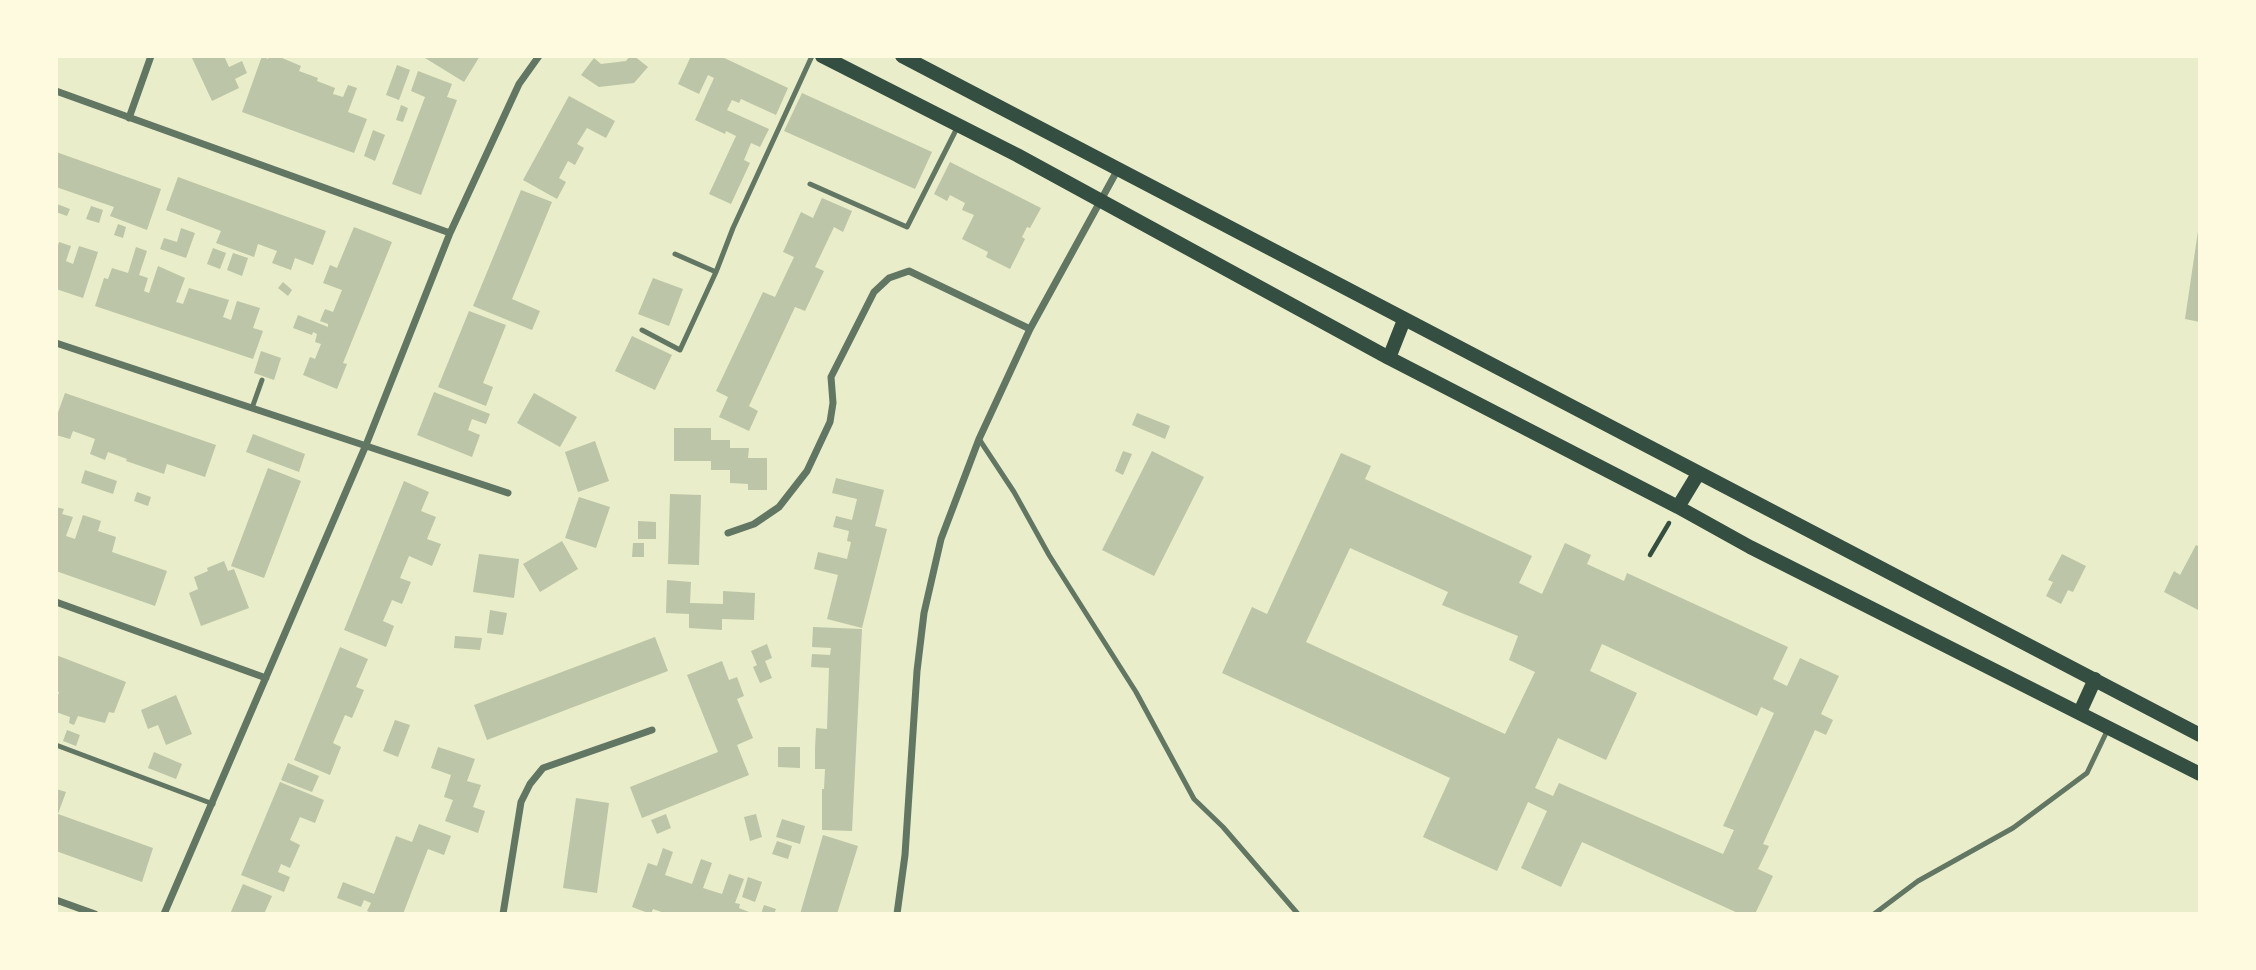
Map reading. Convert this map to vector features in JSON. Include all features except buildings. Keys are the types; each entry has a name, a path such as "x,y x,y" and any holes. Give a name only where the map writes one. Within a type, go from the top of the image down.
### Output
{"main road":[{"path":"822,56 1762,553 2200,774"},
{"path":"902,56 2200,735"},
{"path":"1389,358 1404,320"},
{"path":"1678,507 1698,474"},
{"path":"2080,712 2095,679"}],"street":[{"path":"129,118 151,56"},
{"path":"164,914 214,804 366,445 450,233 519,84 540,56"},
{"path":"56,91 450,233"},
{"path":"897,914 905,855 917,671 924,613 941,539 979,439 1030,329 1119,169"},
{"path":"728,533 754,524 779,507 807,471 830,422 833,403 831,377 874,292 890,278 909,271 1030,329"},
{"path":"56,343 509,493"},
{"path":"56,602 267,678"},
{"path":"503,914 521,802 543,768 652,730"},
{"path":"56,900 95,914"}],"lane":[{"path":"642,330 681,350 733,228 812,56"},
{"path":"810,184 907,227 958,126"},
{"path":"675,254 716,272"},
{"path":"252,408 262,380"},
{"path":"979,439 1136,692 1194,799 1223,827 1298,914"},
{"path":"1874,914 1917,881 2013,828 2087,773 2109,727"},
{"path":"56,745 214,804"},
{"path":"1287,914 1288,904"}],"path":[{"path":"1650,555 1678,507"}]}
